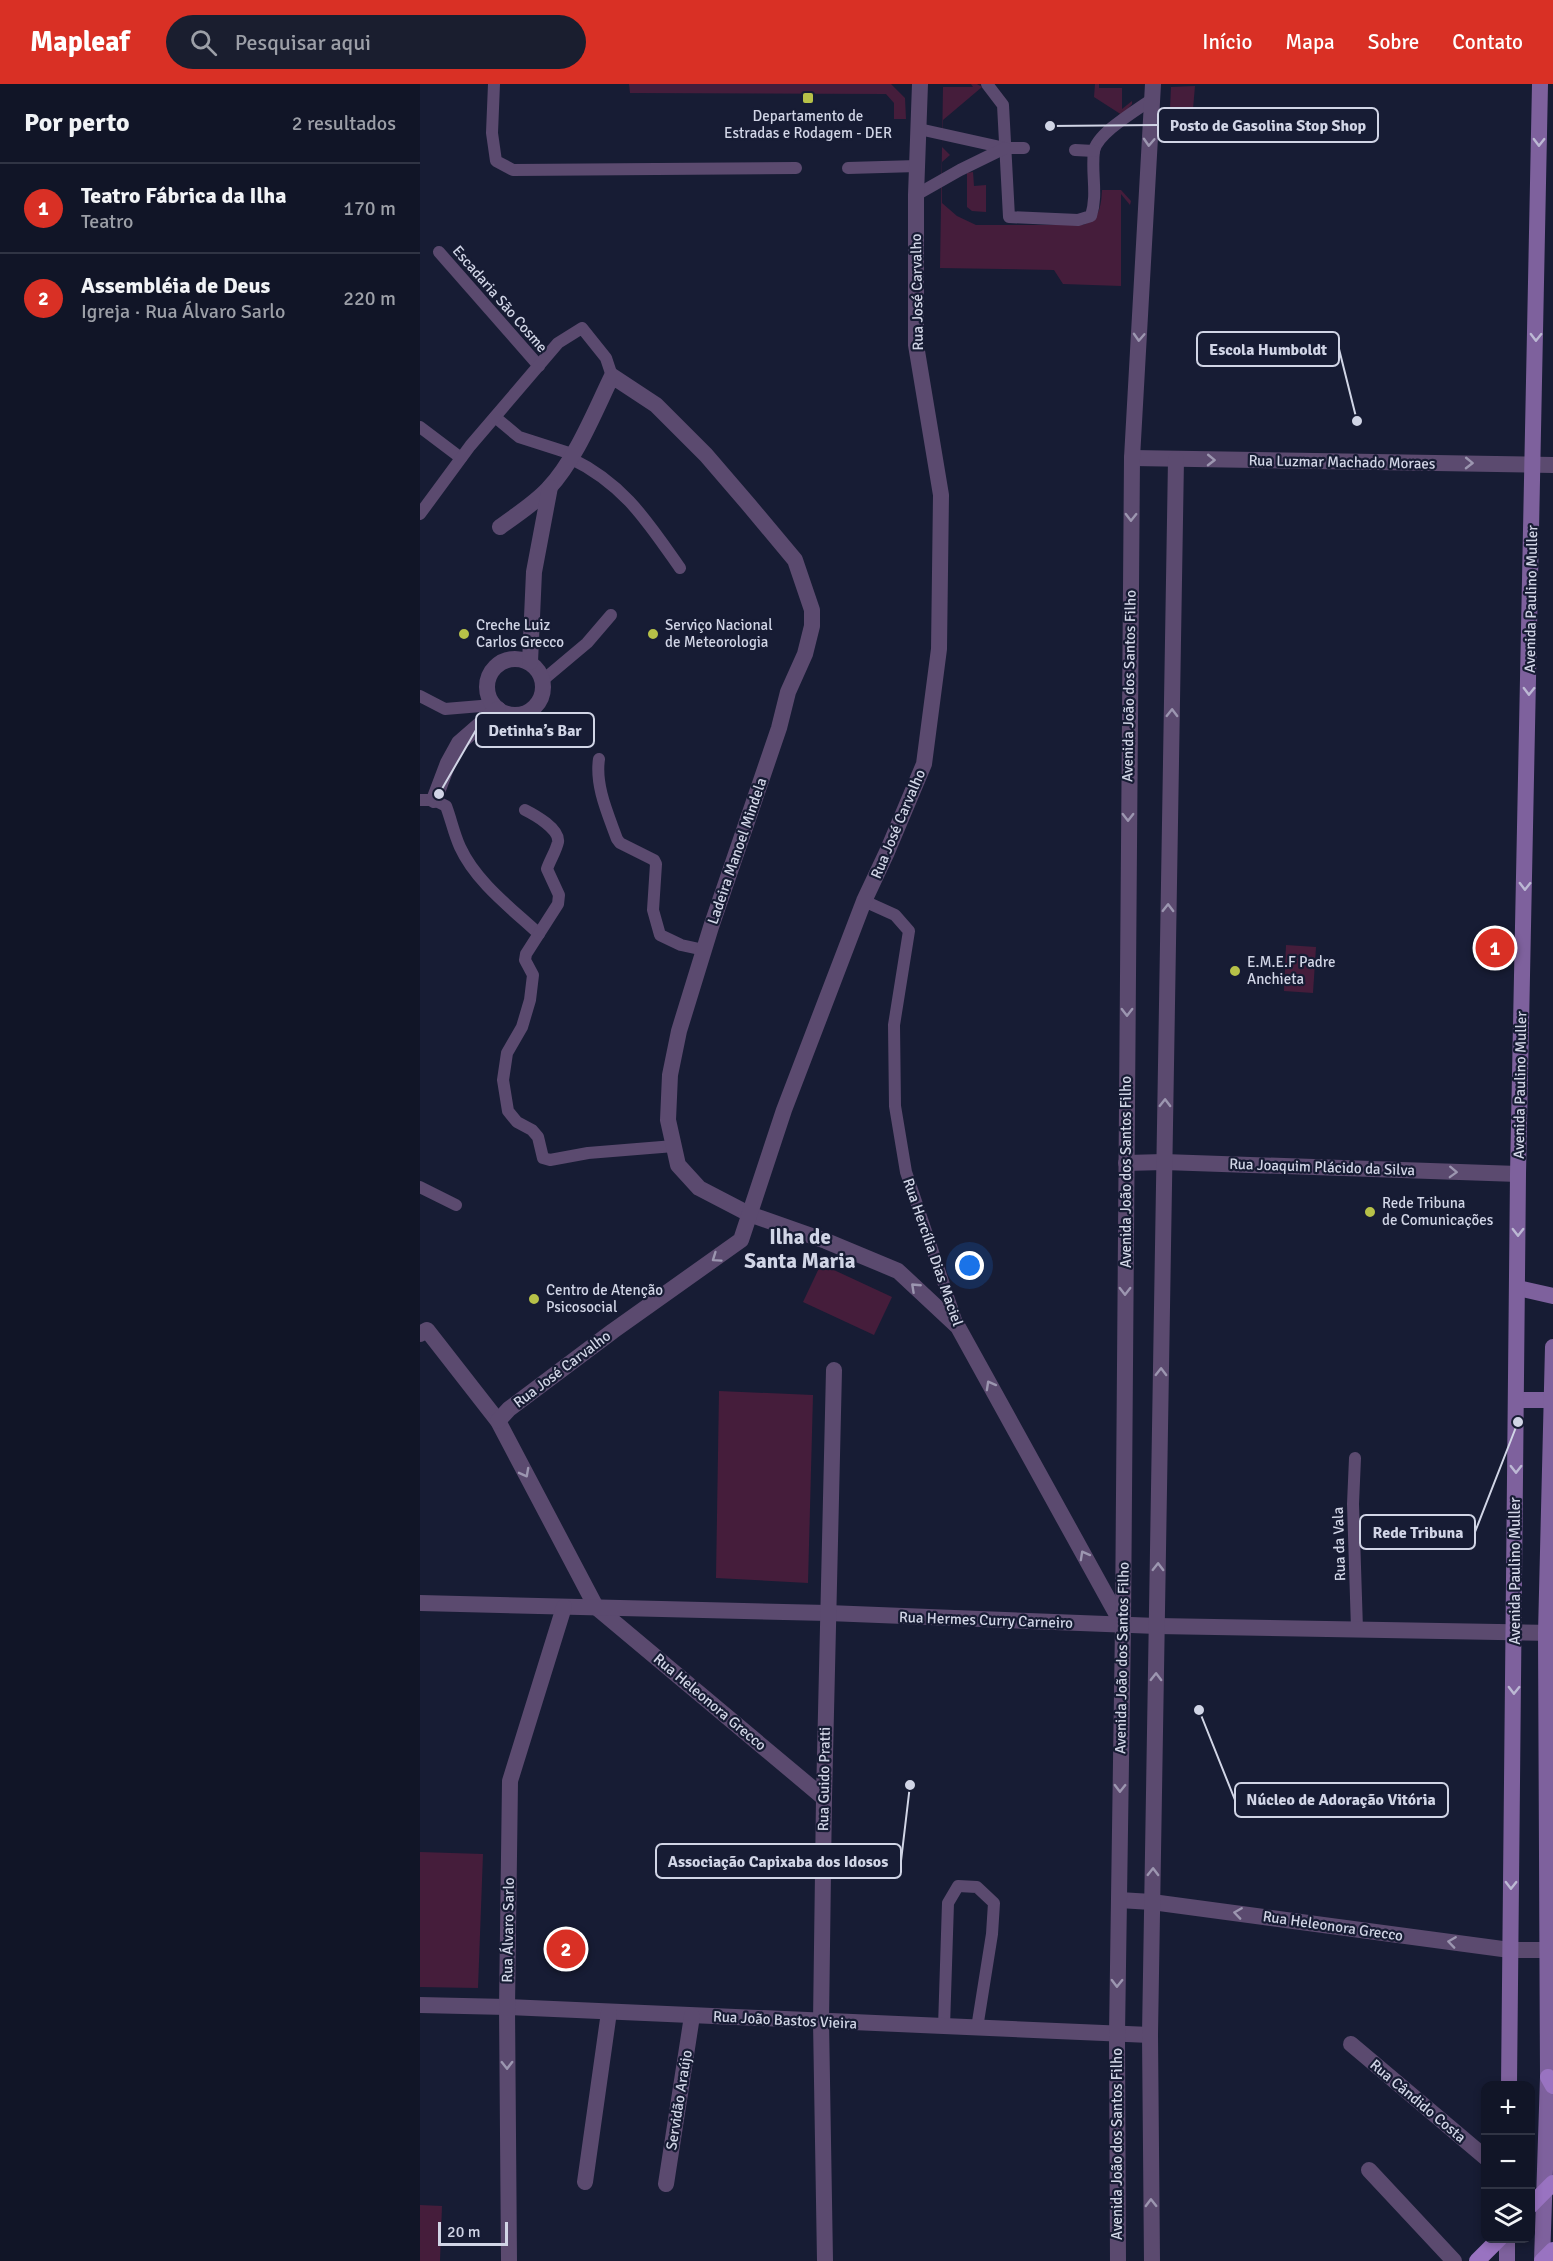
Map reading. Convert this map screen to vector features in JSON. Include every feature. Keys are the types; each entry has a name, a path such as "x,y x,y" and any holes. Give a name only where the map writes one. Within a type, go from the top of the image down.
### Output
{"main road":[{"name":"Avenida Paulino Muller","path":"1509,2081 1518,1174 1540,84"},
{"path":"1518,1288 1553,1296"},
{"name":"Avenida Paulino Muller","path":"1542,2261 1548,2188 1550,2081 1548,1950 1553,1347"},
{"path":"1516,1400 1552,1400"},
{"path":"1535,2201 1548,2188"},
{"path":"1477,2261 1495,2243"},
{"path":"1507,2243 1507,2261"},
{"path":"1542,2261 1553,2250"}],"street":[{"name":"Rua José Carvalho","path":"498,1421 509,1409 613,1331 741,1240 784,1110 864,901 924,764 939,649 941,495 916,345 916,195 920,84"},
{"name":"Avenida João dos Santos Filho","path":"1118,2261 1117,2035 1123,1625 1132,458 1152,91"},
{"path":"500,527 550,487 596,414 612,376"},
{"name":"Ladeira Manoel Mindela","path":"612,376 656,405 706,455 757,514 795,560 812,610 813,626 805,654 788,692 779,728 679,1031 670,1075 668,1120 678,1165 699,1188 749,1214 826,1241 898,1271 958,1327"},
{"name":"Rua Luzmar Machado Moraes","path":"1132,458 1553,465"},
{"path":"1152,2261 1150,2036 1176,459"},
{"path":"530,662 534,572 550,487"},
{"path":"510,659 530,662 538,669 543,680 542,696 531,710 514,715 496,707 487,687 493,668 510,659"},
{"path":"427,800 459,743 496,707"},
{"name":"Rua Joaquim Plácido da Silva","path":"1126,1163 1164,1162 1518,1174"},
{"name":"Rua Hercília Dias Maciel","path":"958,1327 1123,1625"},
{"path":"420,1334 427,1330 498,1421 596,1607"},
{"name":"Rua Guido Pratti","path":"825,2261 821,2021 834,1370"},
{"name":"Rua Hermes Curry Carneiro","path":"420,1602 828,1613 1157,1626 1550,1633"},
{"name":"Rua Álvaro Sarlo","path":"509,2261 507,2007 510,1781 564,1607"},
{"name":"Rua Heleonora Grecco","path":"596,1607 824,1798"},
{"name":"Rua Heleonora Grecco","path":"1119,1900 1152,1902 1510,1950 1548,1950"},
{"name":"Rua João Bastos Vieira","path":"420,2005 1150,2036"},
{"path":"585,2182 609,2012"},
{"name":"Servidão Araújo","path":"666,2184 692,2016"},
{"name":"Rua Cândido Costa","path":"1352,2044 1481,2155"},
{"path":"1369,2170 1454,2261"}],"lane":[{"path":"494,84 492,133 496,161 513,170 796,168"},
{"path":"987,84 1003,105 1009,218 1078,220 1091,216 1095,203 1094,151 1098,140 1152,91"},
{"path":"918,129 1005,148 1024,148"},
{"path":"916,195 1005,148"},
{"path":"1075,150 1094,151"},
{"path":"848,168 917,166"},
{"name":"Escadaria São Cosme","path":"439,252 539,366"},
{"name":"Escadaria São Cosme","path":"420,514 461,458 558,343 582,328 606,358 612,376"},
{"path":"495,417 519,437 571,456 628,498 650,524 680,568"},
{"path":"420,427 461,458"},
{"path":"543,680 587,643 611,615"},
{"path":"420,696 445,709 496,707"},
{"path":"599,759 597,769 602,796 617,839 620,843 654,860 656,864 653,910 660,935 681,945 704,950"},
{"path":"427,800 446,806 460,847 471,867 539,934"},
{"path":"525,810 542,820 558,836 547,869 559,896 558,904 526,954 525,960 533,975 527,1016 507,1053 503,1067 508,1111 517,1122 532,1130 538,1137 543,1158 550,1160 588,1153 674,1146"},
{"name":"Rua Hercília Dias Maciel","path":"864,901 895,915 909,931 894,1025 895,1106 906,1172 958,1327"},
{"path":"420,1187 456,1205"},
{"name":"Rua da Vala","path":"1355,1458 1353,1504 1357,1629"},
{"path":"944,2027 948,1903 958,1886 977,1887 994,1903 992,1934 977,2028"}],"shaded area":[{"path":"629,84 891,84 905,98 906,119 894,119 894,103 886,94 630,93"},
{"path":"971,84 977,84 982,87 943,120 942,147 943,87 973,87"},
{"path":"1095,84 1099,84 1099,88 1122,88 1122,109 1132,101 1132,104 1122,115 1094,97"},
{"path":"1195,86 1193,109 1170,109 1171,87"},
{"path":"942,147 950,155 942,162 942,203 957,216 976,225 1083,225 1096,216 1100,207 1102,190 1121,190 1131,201 1130,205 1121,194 1121,286 1063,284 1054,270 940,268"},
{"path":"973,172 974,186 986,185 986,212 972,211 967,207 967,173"},
{"path":"1286,945 1316,947 1313,993 1284,991"},
{"path":"821,1264 892,1297 874,1335 803,1302"},
{"path":"719,1391 813,1395 808,1583 716,1578"},
{"path":"420,1852 483,1854 478,1988 420,1987"},
{"path":"420,2205 442,2206 440,2261 420,2261"}],"place":[{"name":"Departamento de Estradas e Rodagem - DER","path":"808,98"},
{"name":"Posto de Gasolina Stop Shop","path":"1050,126"},
{"name":"Escola Humboldt","path":"1357,421"},
{"name":"Creche Luiz Carlos Grecco","path":"464,634"},
{"name":"Serviço Nacional de Meteorologia","path":"653,634"},
{"name":"Detinha’s Bar","path":"439,794"},
{"name":"Teatro Fábrica da Ilha","path":"1495,948"},
{"name":"E.M.E.F Padre Anchieta","path":"1235,971"},
{"name":"Rede Tribuna de Comunicações","path":"1370,1212"},
{"name":"Centro de Atenção Psicosocial","path":"534,1299"},
{"name":"Rede Tribuna","path":"1518,1422"},
{"name":"Núcleo de Adoração Vitória","path":"1199,1710"},
{"name":"Associação Capixaba dos Idosos","path":"910,1785"},
{"name":"Assembléia de Deus","path":"566,1949"}],"district":[{"name":"Ilha de Santa Maria","path":"800,1249"}]}
